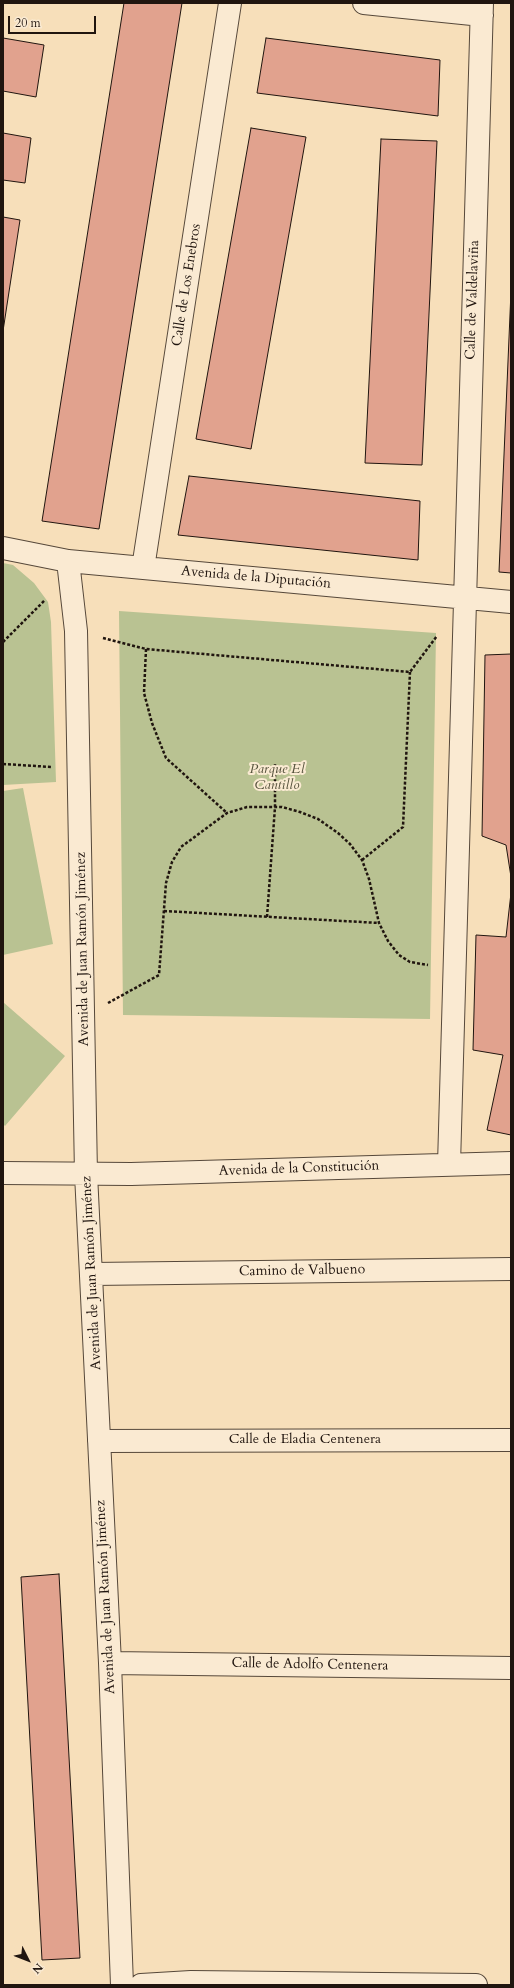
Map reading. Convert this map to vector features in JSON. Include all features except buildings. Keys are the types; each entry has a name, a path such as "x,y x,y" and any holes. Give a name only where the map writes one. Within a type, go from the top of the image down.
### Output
{"street":[{"name":"Calle de Los Enebros","path":"143,568 230,3"},
{"path":"364,3 482,9"},
{"name":"Calle de Valdelaviña","path":"449,1164 482,9"},
{"name":"Avenida de la Diputación","path":"3,548 69,569 143,568 511,602"},
{"name":"Avenida de Juan Ramón Jiménez","path":"69,569 76,631 86,1174 110,1663 122,1985"},
{"name":"Avenida de la Constitución","path":"3,1173 86,1174 511,1163"},
{"name":"Camino de Valbueno","path":"92,1274 511,1269"},
{"name":"Calle de Eladia Centenera","path":"100,1441 511,1440"},
{"name":"Calle de Adolfo Centenera","path":"110,1663 511,1668"},
{"path":"141,1985 191,1982 476,1985"}],"path":[{"path":"3,642 69,569"},
{"path":"76,631 146,650 410,672"},
{"path":"362,860 403,827 410,672 437,635"},
{"path":"146,650 144,693 152,723 166,758 227,813"},
{"path":"267,917 275,807 275,763"},
{"path":"3,764 79,768"},
{"path":"84,1016 160,975 166,883 172,862 181,847 227,813 247,807 275,807 300,812 318,819 346,840 362,860 369,879 379,923 388,941 399,955 410,962 454,970"},
{"path":"164,911 379,923"}],"green space":[{"path":"3,563 13,565 34,583 48,602 51,622 56,782 3,785"},
{"name":"Parque El Cantillo","path":"119,611 436,633 430,1019 123,1015"},
{"path":"23,788 53,944 3,955 3,791"},
{"path":"3,1002 65,1056 5,1126 3,1124"}]}
